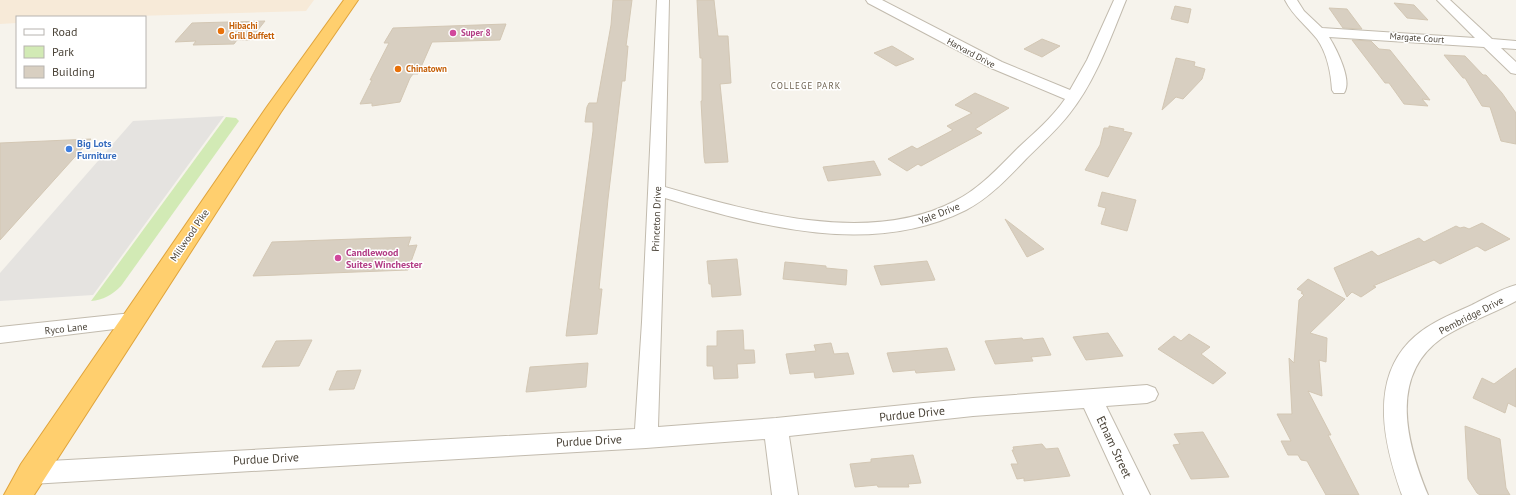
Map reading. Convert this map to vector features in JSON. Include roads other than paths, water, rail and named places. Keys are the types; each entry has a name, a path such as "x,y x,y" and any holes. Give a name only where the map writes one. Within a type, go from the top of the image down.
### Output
{"highway":[{"name":"Millwood Pike","path":"12,495 25,484 272,112 351,0"}],"street":[{"name":"Princeton Drive","path":"646,438 657,190 663,0"},
{"name":"Harvard Drive","path":"872,0 999,67 1043,87 1074,97"},
{"name":"Yale Drive","path":"657,190 698,203 783,222 828,227 860,228 892,226 917,221 961,205 982,190 1038,138 1074,97 1101,46 1120,0"},
{"path":"1291,0 1300,16 1318,32 1325,41 1331,54 1339,82 1339,90"},
{"path":"1443,0 1516,70"},
{"name":"Margate Court","path":"1318,32 1516,44"},
{"name":"Pembridge Drive","path":"1415,495 1405,473 1398,447 1395,422 1397,392 1405,367 1412,354 1433,334 1450,324 1499,302 1516,292"},
{"name":"Ryco Lane","path":"0,335 132,321"},
{"name":"Purdue Drive","path":"25,484 776,428 973,408 1147,394"},
{"name":"Etnam Street","path":"1091,398 1137,495"},
{"path":"776,428 784,495"}],"place":[{"name":"Hibachi Grill Buffett","path":"221,31"},
{"name":"Super 8","path":"453,33"},
{"name":"Chinatown","path":"398,69"},
{"name":"Big Lots Furniture","path":"69,149"},
{"name":"Candlewood Suites Winchester","path":"338,258"}],"district":[{"name":"COLLEGE PARK","path":"806,86"}]}
